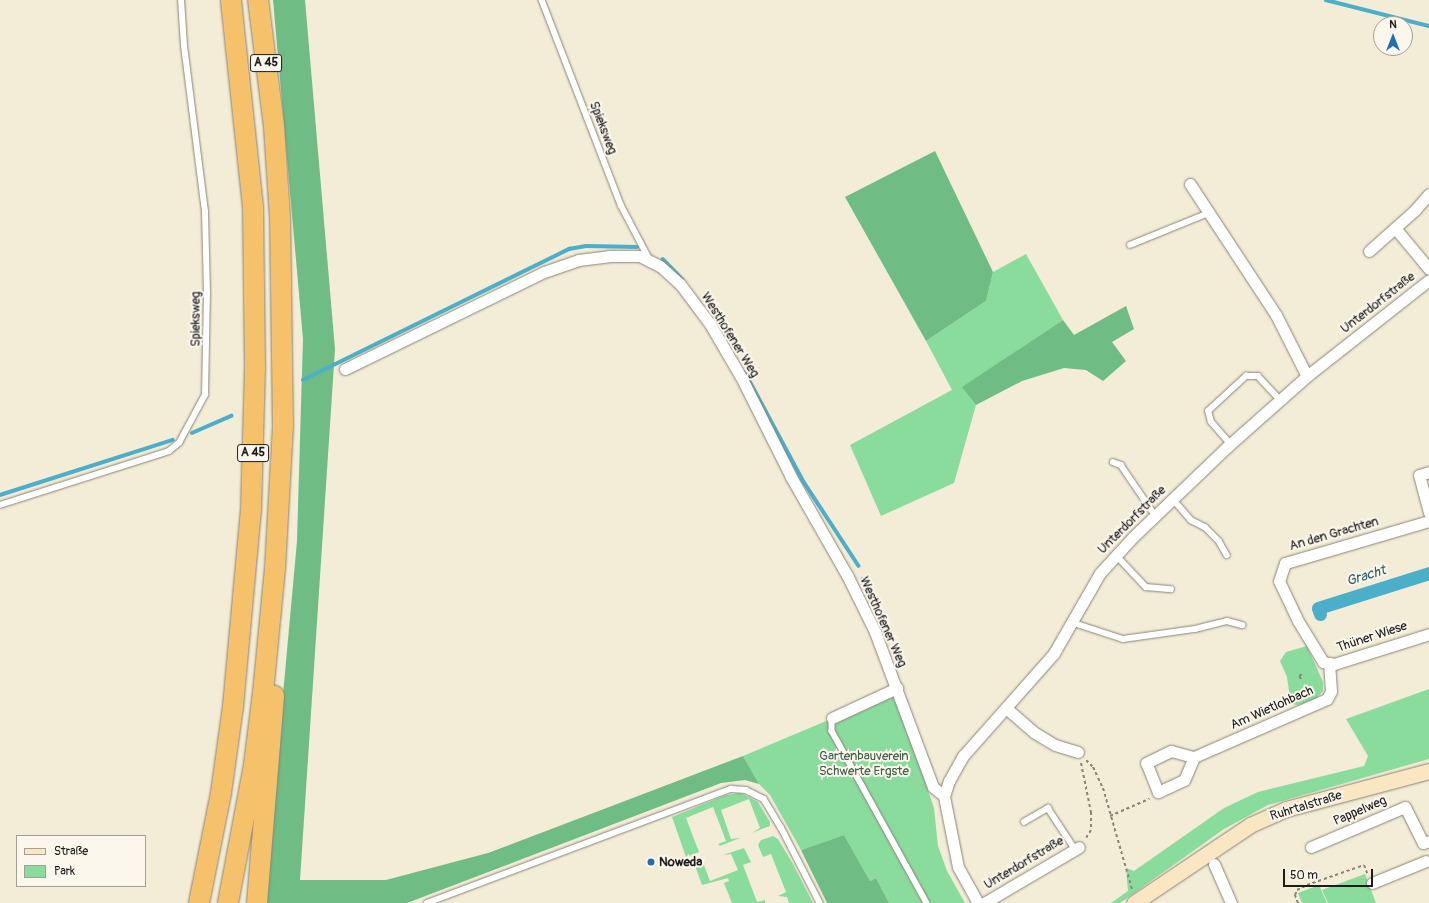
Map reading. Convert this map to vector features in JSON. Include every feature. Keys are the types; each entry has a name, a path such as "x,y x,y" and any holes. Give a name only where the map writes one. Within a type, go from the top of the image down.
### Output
{"highway":[{"name":"A 45","path":"199,903 220,793 233,707 251,511 255,368 253,207 231,0"},
{"name":"A 45","path":"228,903 254,765 275,569 283,427 283,311 274,126 258,0"},
{"path":"257,903 274,712 275,569"}],"main road":[{"name":"Ruhrtalstraße","path":"1136,902 1207,852 1257,822 1286,809 1429,772"}],"street":[{"path":"1190,184 1276,315 1307,376"},
{"path":"1369,251 1395,228 1429,194"},
{"name":"Unterdorfstraße","path":"1395,228 1429,269"},
{"name":"Westhofener Weg","path":"345,369 544,272 578,260 609,256 640,256 650,260 680,284 710,324 741,377 791,477 848,575 875,632 933,787 944,796"},
{"name":"Unterdorfstraße","path":"978,903 958,867 944,796 949,781 963,756 1054,652 1100,573 1155,515 1230,444 1307,376 1429,280"},
{"path":"1429,472 1419,475 1429,513"},
{"name":"An den Grachten","path":"1298,621 1279,581 1285,563 1429,521"},
{"name":"Thüner Wiese","path":"1298,621 1319,658 1334,664 1429,634"},
{"name":"Am Wietlohbach","path":"1194,757 1327,699 1331,691 1329,663"},
{"name":"Westhofener Weg","path":"832,718 897,688"},
{"path":"1006,708 1035,733 1055,745 1078,752"},
{"path":"1171,752 1194,757 1184,780 1158,792 1146,763 1171,752"},
{"name":"Pappelweg","path":"1311,847 1405,807 1426,842 1428,865 1372,883"},
{"name":"Unterdorfstraße","path":"984,903 1077,848"},
{"path":"1214,864 1231,903"}],"lane":[{"name":"Spieksweg","path":"0,505 169,451 179,443 205,395 208,302 206,212 184,46 181,0"},
{"name":"Spieksweg","path":"542,0 621,205 650,260"},
{"path":"1130,245 1209,213"},
{"path":"1230,444 1211,422 1208,411 1246,376 1258,376 1280,400"},
{"path":"1113,462 1121,465 1155,515"},
{"path":"1173,498 1191,520 1205,527 1219,541 1227,555"},
{"path":"1116,555 1146,588 1171,590"},
{"path":"1071,622 1123,639 1195,629 1227,621 1242,625"},
{"path":"832,718 832,731 928,903"},
{"path":"426,903 731,788 746,790 764,799 785,833 820,903"},
{"path":"1024,822 1048,808 1077,848"}],"path":[{"path":"1301,679 1299,676 1302,674"},
{"path":"1078,752 1093,767 1110,816 1124,868 1136,902"},
{"path":"1077,848 1091,830 1091,812 1078,752"},
{"path":"1110,816 1149,799 1158,792"},
{"path":"1298,903 1295,895 1297,890 1364,865 1372,883"}],"green space":[{"path":"273,0 305,0 335,349 300,880 386,880 488,853 743,756 759,784 745,780 721,783 407,903 264,903 297,541 303,339"},
{"path":"935,151 993,272 986,301 926,341 845,197"},
{"path":"1026,254 1063,320 963,387 976,405 954,483 881,516 850,445 952,390 926,341 986,301 993,272"},
{"path":"1126,306 1134,329 1112,342 1126,361 1103,381 1086,370 1064,368 1022,381 976,405 962,387 1063,320 1074,335"},
{"path":"1307,646 1323,682 1323,691 1316,699 1298,705 1291,704 1287,677 1280,661 1286,652"},
{"path":"1429,689 1429,759 1268,805 1224,829 1120,903 1111,903 1128,891 1126,868 1134,871 1224,808 1258,792 1364,766 1368,756 1346,719"},
{"name":"Gartenbauverein Schwerte Ergste","path":"888,695 894,697 922,772 934,808 938,846 947,871 965,903 889,903 876,878 870,881 844,835 801,850 770,795 759,784 743,756"},
{"path":"741,793 758,802 770,822 770,826 752,833 760,828 749,799 721,810 731,839 740,838 720,846 718,844 726,841 713,807 686,818 699,852 686,857 672,817 726,795"},
{"path":"844,835 870,881 876,878 889,903 827,903 801,850"},
{"path":"773,836 778,839 793,864 813,903 789,903 787,897 778,896 786,892 771,854 763,857 758,845 761,840"},
{"path":"744,848 751,862 743,865 757,902 765,900 765,903 732,903 724,883 729,881 728,878 702,885 694,863 702,860 710,881 738,870 731,854 723,855"},
{"path":"1365,874 1376,903 1328,903 1322,890"},
{"path":"1319,885 1327,903 1302,903 1298,893"}],"waterway":[{"path":"1326,0 1429,26"},
{"path":"303,380 569,249 586,246 637,247"},
{"path":"663,259 682,279"},
{"path":"745,372 804,482 859,566"},
{"path":"192,433 231,416"},
{"path":"0,495 172,440"},
{"name":"Gracht","path":"1320,614 1318,608 1429,573"},
{"path":"863,579 884,631"}],"place":[{"name":"Noweda","path":"651,862"}]}
